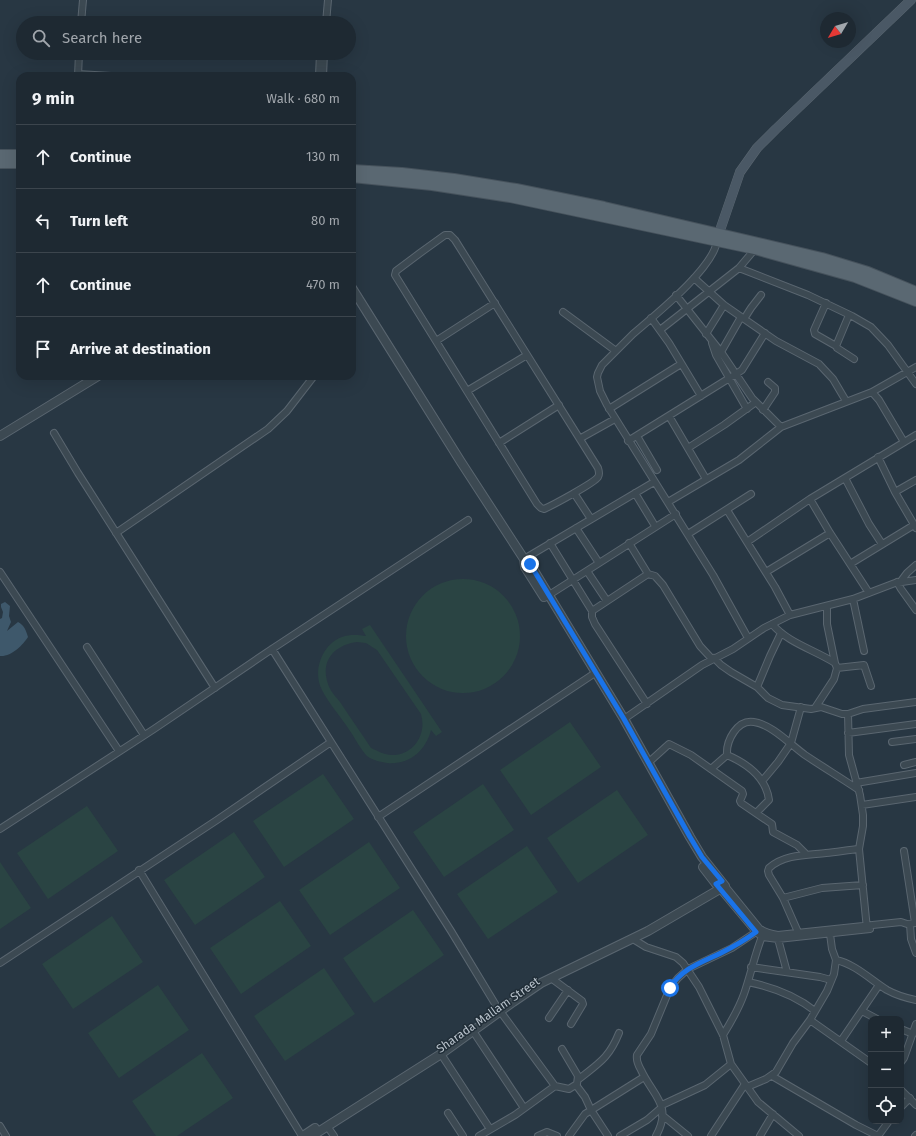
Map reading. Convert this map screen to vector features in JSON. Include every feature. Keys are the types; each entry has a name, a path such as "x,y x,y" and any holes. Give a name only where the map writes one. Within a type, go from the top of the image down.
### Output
{"main road":[{"path":"717,238 738,177 746,162 757,148 912,0"},
{"path":"0,155 16,155"},
{"path":"0,163 16,163"},
{"path":"356,170 402,173 495,185 604,207 855,277 916,300"},
{"path":"356,177 432,185 488,193 717,238 757,242 836,262 868,272 916,292"}],"street":[{"path":"82,16 83,0"},
{"path":"323,16 324,0"},
{"path":"327,16 328,0"},
{"path":"78,60 78,72"},
{"path":"319,72 320,60"},
{"path":"323,72 324,60"},
{"path":"448,234 453,237 495,304 581,438 598,468 599,474 597,478 547,508 541,508 537,504 395,274 396,271 441,237 448,234"},
{"path":"717,238 714,250 707,263 694,278 602,365 597,377 600,391 609,409 714,575 748,638"},
{"path":"660,330 686,308 739,268 755,249"},
{"path":"739,268 826,303 870,327 888,345 916,384"},
{"path":"694,278 724,305 788,349 799,352 819,364 832,379 846,401"},
{"path":"356,294 457,456 524,559 530,564 624,719 702,857 756,932 778,939 830,934 901,922 912,924"},
{"path":"676,295 721,352 756,402 781,427"},
{"path":"721,352 743,318 761,295"},
{"path":"826,303 814,330 815,334 836,346 854,359"},
{"path":"436,341 495,304"},
{"path":"706,334 724,305"},
{"path":"563,312 616,351"},
{"path":"836,346 849,315"},
{"path":"651,318 701,396"},
{"path":"628,441 742,370 765,333"},
{"path":"711,340 716,355 747,409"},
{"path":"466,391 527,354"},
{"path":"609,409 681,364"},
{"path":"668,502 739,460 781,427 872,392 916,366"},
{"path":"0,436 91,380"},
{"path":"116,533 268,429 287,411 311,380"},
{"path":"763,410 775,392 775,388 768,382"},
{"path":"872,392 879,400 904,442"},
{"path":"688,448 756,402"},
{"path":"499,443 559,405"},
{"path":"668,416 706,479"},
{"path":"581,438 615,419"},
{"path":"54,433 215,688"},
{"path":"747,542 810,499 916,435"},
{"path":"637,436 657,470"},
{"path":"850,564 915,526 895,492 878,457"},
{"path":"845,478 869,524 882,544"},
{"path":"895,492 916,480"},
{"path":"524,559 654,482"},
{"path":"574,493 591,519"},
{"path":"635,493 655,526"},
{"path":"688,534 751,494"},
{"path":"810,499 869,593"},
{"path":"727,510 766,572 790,615"},
{"path":"549,595 676,514"},
{"path":"0,829 468,520"},
{"path":"576,528 599,563"},
{"path":"766,572 830,533"},
{"path":"550,543 592,611 592,617 595,624 647,704"},
{"path":"629,544 648,574 655,576 663,585 700,646 721,665 757,687 768,698 778,704 811,709 821,707 842,714 848,714 863,709 916,702"},
{"path":"524,559 525,568 592,675 686,840 699,860 759,928 763,935"},
{"path":"916,566 899,582 900,589 916,610"},
{"path":"587,571 607,601"},
{"path":"0,572 119,751"},
{"path":"592,611 648,574"},
{"path":"624,719 689,674 713,659 733,650 748,638 790,615 853,599 899,582 916,580"},
{"path":"853,599 864,651"},
{"path":"815,708 834,679 836,666 827,624 827,606"},
{"path":"772,624 800,645 836,666 864,665 871,686"},
{"path":"757,687 770,656 782,633"},
{"path":"87,647 144,735"},
{"path":"272,649 499,1009 555,1086 569,1089 576,1085 579,1079 607,1056 619,1033"},
{"path":"378,817 592,675"},
{"path":"763,780 791,744 801,707"},
{"path":"848,714 849,755 862,805 863,826 859,848 867,927"},
{"path":"711,769 727,755 728,745 733,734 741,724 749,722 758,723 765,726 859,790"},
{"path":"848,733 916,724"},
{"path":"892,742 916,739"},
{"path":"0,964 139,870 217,820 331,742"},
{"path":"648,763 670,744 690,755 742,792 743,794 740,799 741,803 773,824 773,832 797,845 806,854"},
{"path":"727,755 758,775 763,780 769,800 756,813"},
{"path":"904,765 916,762"},
{"path":"856,783 916,774"},
{"path":"862,805 916,797"},
{"path":"798,932 783,898 769,874 769,868 780,861 806,854 826,854 859,848"},
{"path":"904,851 912,924 911,938 916,953"},
{"path":"139,870 303,1136"},
{"name":"Sharada Mallam Street","path":"303,1136 433,1054 499,1009 541,983 633,939 690,907 721,885"},
{"name":"Sharada Mallam Street","path":"312,1136 441,1054 473,1031 534,981 646,927 721,885"},
{"path":"783,898 822,888 863,885"},
{"path":"763,935 867,927"},
{"path":"656,1136 662,1115 661,1106 644,1077 637,1062 637,1055 650,1034 670,988 678,978 688,969 732,948 756,932"},
{"path":"711,1136 746,1085 772,1076 782,1064 798,1034 810,1020 827,991 835,969 836,960 832,949 830,934"},
{"path":"723,1036 738,1009 763,935"},
{"path":"633,939 646,947 676,957 688,969 704,996 723,1036 731,1064 758,1102 799,1136"},
{"path":"778,939 788,972"},
{"path":"836,960 853,968 899,996 916,1000"},
{"path":"751,967 831,980"},
{"path":"551,978 582,1001 572,1024"},
{"path":"748,982 783,991 800,1000 815,1011"},
{"path":"841,1042 879,985"},
{"path":"549,1018 568,990"},
{"path":"862,1011 871,1016"},
{"path":"810,1020 868,1060"},
{"path":"904,1055 916,1024"},
{"path":"904,1030 913,1034"},
{"path":"473,1031 524,1108"},
{"path":"562,1049 579,1079"},
{"path":"441,1054 468,1093 490,1129"},
{"path":"620,1136 648,1120 661,1106 705,1085 731,1064"},
{"path":"772,1076 856,1125 878,1136 887,1124"},
{"path":"569,1136 583,1116 644,1077"},
{"path":"576,1085 585,1097 591,1110 608,1136"},
{"path":"479,1136 524,1108 555,1086"},
{"path":"904,1093 916,1105"},
{"path":"904,1104 910,1098"},
{"path":"448,1113 463,1136"},
{"path":"760,1136 773,1114"},
{"path":"662,1115 674,1123 688,1136"},
{"path":"0,1126 6,1136"},
{"path":"327,1126 334,1136"},
{"path":"538,1136 546,1132 556,1136"}],"green space":[{"path":"463,579 485,583 504,595 516,614 520,636 516,658 504,677 485,689 463,693 441,689 422,677 410,658 406,636 410,614 422,595 441,583"},
{"path":"370,625 442,732 436,736 431,730 429,737 421,750 410,759 403,762 387,763 374,760 367,756 328,700 319,683 319,667 324,652 335,641 342,637 354,635 366,636 362,629","holes":["357,642 366,643 377,650 421,714 422,729 417,742 407,751 400,754 392,755 381,753 371,748 328,684 326,668 331,656 336,651 349,644"]},
{"path":"570,722 601,767 531,815 500,770"},
{"path":"323,774 354,819 284,867 253,821"},
{"path":"483,784 514,830 444,877 413,832"},
{"path":"617,790 648,835 578,883 547,838"},
{"path":"87,806 118,851 48,899 17,853"},
{"path":"234,832 265,877 195,925 164,880"},
{"path":"369,842 400,888 330,935 299,890"},
{"path":"527,846 558,892 488,939 457,894"},
{"path":"0,862 31,908 0,929"},
{"path":"280,901 311,946 241,994 210,948"},
{"path":"413,910 444,955 374,1003 343,958"},
{"path":"112,916 143,962 73,1009 42,964"},
{"path":"324,968 355,1014 285,1061 254,1016"},
{"path":"158,985 189,1030 119,1078 88,1033"},
{"path":"202,1053 233,1098 177,1136 156,1136 132,1101"}],"water":[{"path":"5,602 10,606 9,616 11,622 7,631 18,622 24,628 28,637 20,647 12,653 0,656 0,619 2,618 3,612 1,604"}],"route":[{"path":"530,564 624,719 702,857 722,881 716,884 756,932 732,948 688,969 674,982 670,988"}]}
